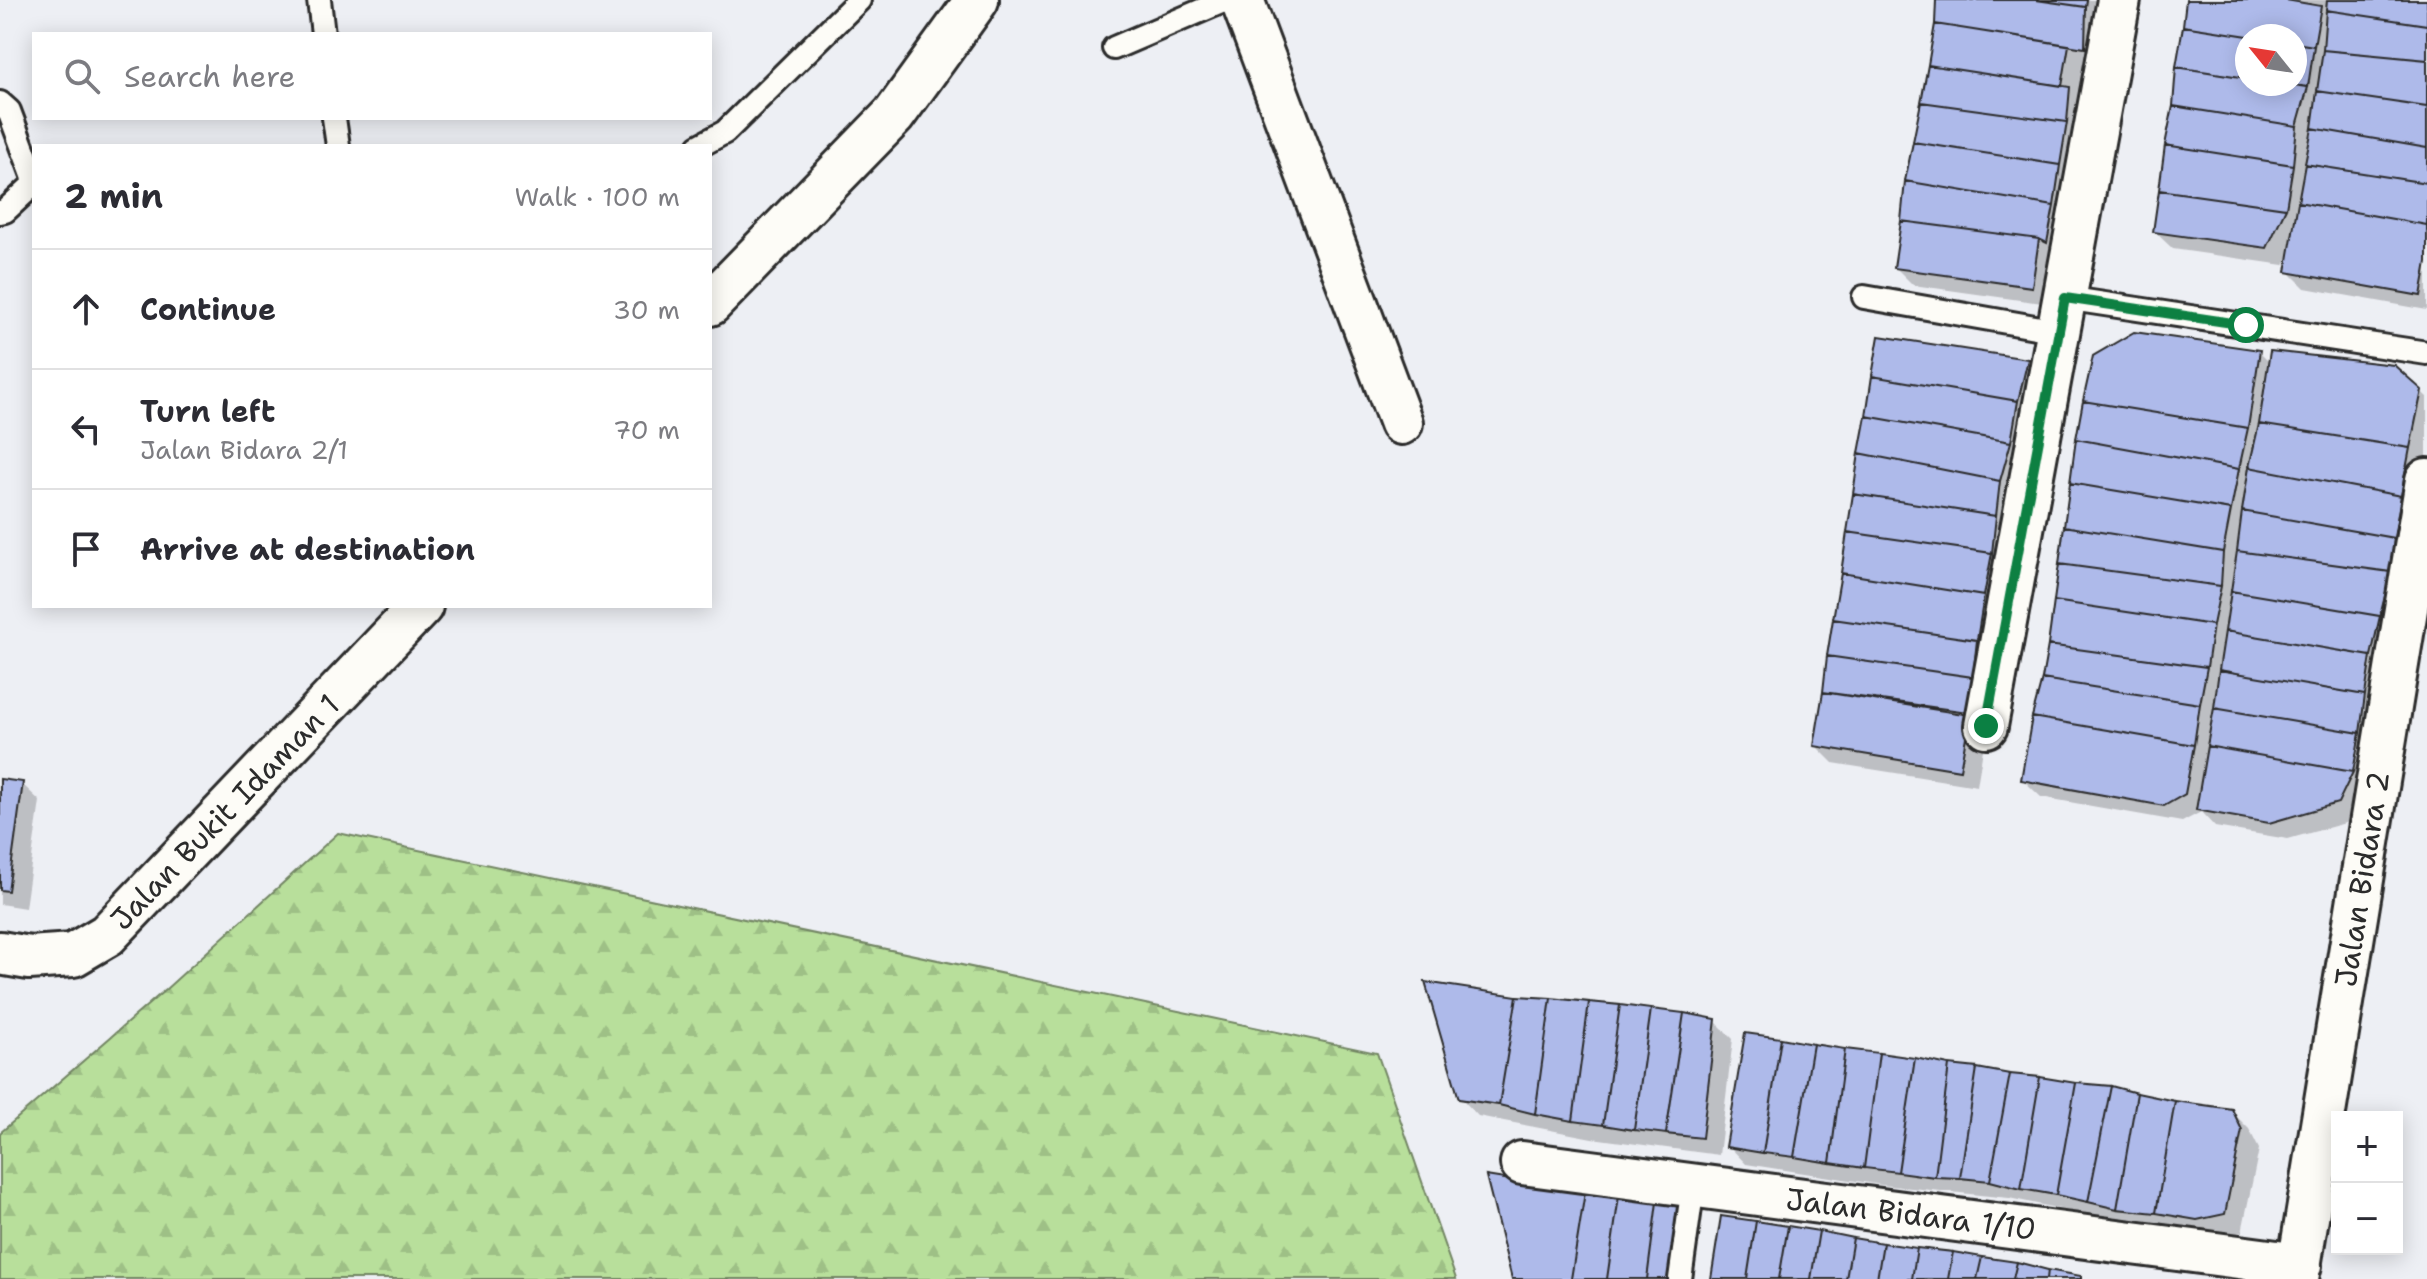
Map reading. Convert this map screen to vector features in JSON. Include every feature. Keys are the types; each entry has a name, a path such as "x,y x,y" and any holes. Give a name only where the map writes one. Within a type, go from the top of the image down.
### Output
{"street":[{"path":"712,302 894,115 977,0"},
{"path":"1242,0 1401,423"},
{"path":"1986,726 2119,0"},
{"name":"Jalan Bidara 2","path":"2298,1272 2427,480"},
{"name":"Jalan Bukit Idaman 1","path":"0,953 29,958 73,955 107,935 419,608"},
{"name":"Jalan Bidara 1/10","path":"1522,1163 2298,1272"}],"lane":[{"path":"319,0 323,32"},
{"path":"703,144 725,132 859,0"},
{"path":"1114,48 1226,0"},
{"path":"0,103 9,111 32,175"},
{"path":"334,120 338,144"},
{"path":"0,212 5,211 32,183"},
{"path":"1864,297 2427,353"},
{"path":"1680,1279 1693,1186"}],"green space":[{"path":"338,833 1377,1053 1456,1279 0,1279 0,1133 165,990"}],"building":[{"path":"1936,0 2036,0 2086,7 2085,48 1935,24"},
{"path":"2036,0 2087,0 2086,7"},
{"path":"2186,0 2286,0 2321,6 2314,46 2307,45 2307,24 2235,24 2235,34 2183,26"},
{"path":"2327,0 2427,0 2427,25 2326,10"},
{"path":"2326,10 2427,25 2427,60 2323,50"},
{"path":"1935,24 2069,45 2062,86 1928,65"},
{"path":"2183,26 2235,34 2235,76 2176,67"},
{"path":"2307,45 2314,46 2307,87"},
{"path":"2323,50 2427,60 2427,107 2317,91"},
{"path":"1928,65 2070,87 2067,122 1921,102"},
{"path":"2176,67 2235,76 2235,96 2305,96 2297,126 2173,106"},
{"path":"2317,91 2427,107 2427,148 2312,128"},
{"path":"1921,102 2067,122 2060,165 1913,142"},
{"path":"2173,106 2297,126 2293,165 2165,145"},
{"path":"2312,128 2427,148 2427,183 2305,164"},
{"path":"1913,142 2060,165 2054,206 1905,181"},
{"path":"2165,145 2293,165 2286,208 2159,190"},
{"path":"2305,164 2427,183 2427,225 2298,202"},
{"path":"1905,181 2054,206 2047,243 2039,239 1901,221"},
{"path":"2159,190 2286,208 2267,248 2153,232"},
{"path":"2298,202 2427,225 2427,262 2421,296 2286,272"},
{"path":"1901,221 2039,239 2032,287 1894,268"},
{"path":"2134,332 2260,350 2248,428 2083,401 2093,356"},
{"path":"1879,336 2028,359 2018,401 1872,376"},
{"path":"2270,351 2394,365 2422,390 2410,448 2259,424"},
{"path":"1872,376 2018,401 2011,442 1866,416"},
{"path":"2083,401 2248,428 2239,469 2076,439"},
{"path":"1866,416 2011,442 2000,481 1859,453"},
{"path":"2259,424 2410,448 2401,496 2249,467"},
{"path":"2076,439 2239,469 2231,510 2070,483"},
{"path":"1859,453 2000,481 1996,516 1853,494"},
{"path":"2249,467 2401,496 2394,538 2242,511"},
{"path":"2070,483 2231,510 2223,552 2064,526"},
{"path":"1853,494 1996,516 1992,553 1847,532"},
{"path":"2242,511 2394,538 2391,572 2237,551"},
{"path":"2064,526 2223,552 2221,586 2059,564"},
{"path":"1847,532 1992,553 1984,596 1841,573"},
{"path":"2237,551 2391,572 2380,616 2231,591"},
{"path":"2059,564 2221,586 2213,625 2054,601"},
{"path":"1841,573 1984,596 1977,640 1833,619"},
{"path":"2231,591 2380,616 2371,656 2225,631"},
{"path":"2054,601 2213,625 2207,667 2048,645"},
{"path":"1833,619 1977,640 1973,677 1827,656"},
{"path":"2225,631 2371,656 2365,695 2219,670"},
{"path":"2048,645 2207,667 2200,704 2042,679"},
{"path":"1827,656 1973,677 1968,712 1823,692"},
{"path":"2219,670 2365,695 2360,733 2214,708"},
{"path":"2042,679 2200,704 2194,745 2032,717"},
{"path":"1823,692 1970,715 1960,770 1814,746"},
{"path":"2214,708 2360,733 2353,772 2207,746"},
{"path":"2032,717 2194,745 2185,794 2164,806 2021,780"},
{"path":"2207,746 2353,772 2338,803 2269,823 2196,810"},
{"path":"0,779 23,782 8,891 0,890"},
{"path":"1425,982 1517,996 1499,1105 1459,1099"},
{"path":"1517,996 1551,998 1535,1114 1499,1105"},
{"path":"1551,998 1589,1002 1573,1121 1535,1114"},
{"path":"1589,1002 1620,1005 1603,1125 1573,1121"},
{"path":"1620,1005 1651,1009 1634,1130 1603,1125"},
{"path":"1651,1009 1684,1013 1666,1134 1634,1130"},
{"path":"1684,1013 1716,1019 1702,1138 1666,1134"},
{"path":"1745,1033 1781,1038 1763,1153 1726,1147"},
{"path":"1781,1038 1813,1044 1794,1157 1763,1153"},
{"path":"1813,1044 1845,1049 1830,1163 1794,1157"},
{"path":"1845,1049 1879,1053 1864,1168 1830,1163"},
{"path":"1879,1053 1915,1058 1898,1172 1864,1168"},
{"path":"1915,1058 1949,1065 1935,1177 1898,1172"},
{"path":"1949,1065 1977,1068 1960,1178 1935,1177"},
{"path":"1977,1068 2010,1074 1990,1181 1960,1178"},
{"path":"2010,1074 2040,1077 2021,1189 1990,1181"},
{"path":"2040,1077 2076,1083 2056,1195 2021,1189"},
{"path":"2076,1083 2111,1086 2088,1202 2056,1195"},
{"path":"2111,1086 2137,1093 2117,1209 2088,1202"},
{"path":"2137,1093 2175,1101 2156,1213 2117,1209"},
{"path":"2175,1101 2232,1109 2242,1130 2225,1214 2197,1220 2156,1213"},
{"path":"1486,1176 1585,1192 1571,1279 1512,1279"},
{"path":"1585,1192 1619,1196 1607,1279 1571,1279"},
{"path":"1619,1196 1657,1202 1647,1279 1607,1279"},
{"path":"1657,1202 1682,1205 1673,1279 1647,1279"},
{"path":"1721,1216 1756,1221 1747,1279 1711,1279"},
{"path":"1756,1221 1788,1226 1779,1279 1747,1279"},
{"path":"1788,1226 1819,1231 1811,1279 1779,1279"},
{"path":"1819,1231 1853,1238 1846,1279 1811,1279"},
{"path":"1853,1238 1883,1243 1877,1279 1846,1279"},
{"path":"1883,1243 1917,1248 1912,1279 1877,1279"},
{"path":"1917,1248 1953,1252 1948,1279 1912,1279"},
{"path":"1953,1252 1982,1257 1977,1279 1948,1279"},
{"path":"1982,1257 2017,1262 2013,1279 1977,1279"},
{"path":"2017,1262 2048,1270 2047,1279 2013,1279"},
{"path":"2048,1270 2081,1276 2081,1279 2047,1279"}],"route":[{"path":"1986,726 2065,298 2246,325"}]}
